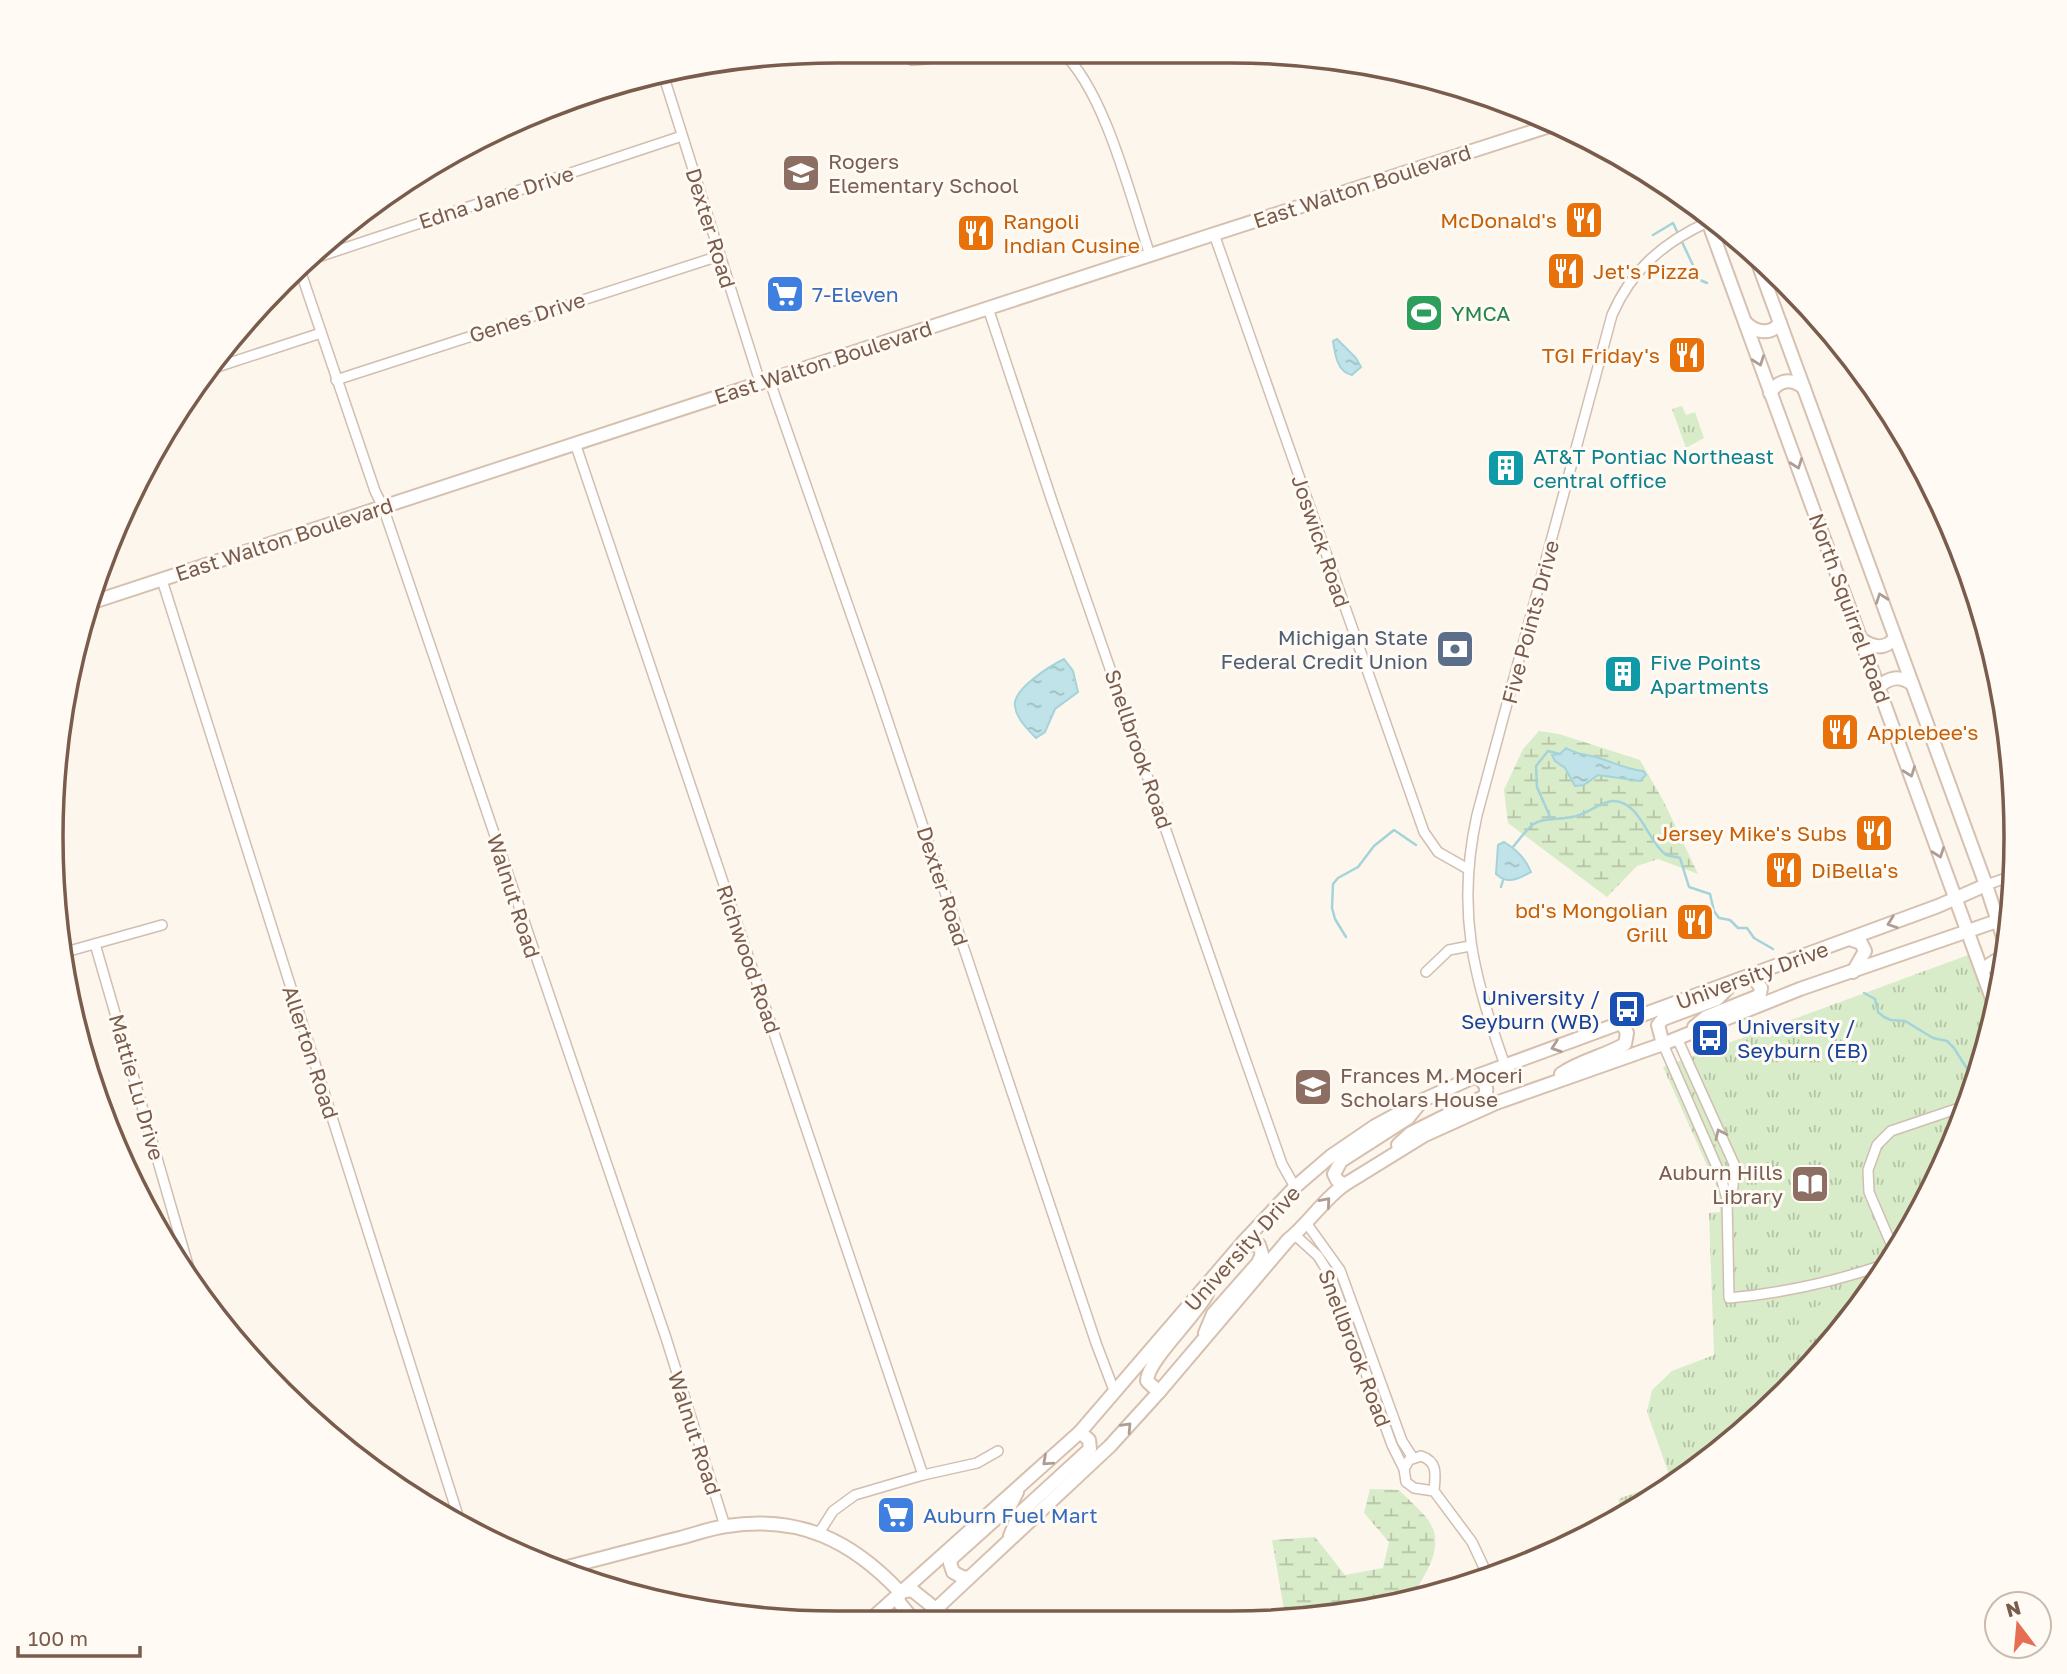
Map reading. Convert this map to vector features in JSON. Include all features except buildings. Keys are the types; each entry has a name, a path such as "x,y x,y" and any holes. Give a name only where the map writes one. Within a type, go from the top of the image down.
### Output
{"main road":[{"name":"East Walton Boulevard","path":"100,600 764,380 1541,129"},
{"name":"North Squirrel Road","path":"1713,233 1989,989"},
{"name":"North Squirrel Road","path":"1763,277 1998,925"},
{"path":"1746,323 1762,332 1773,330 1780,323"},
{"path":"1770,393 1777,384 1788,381 1804,388"},
{"path":"1861,639 1870,645 1881,647 1889,645 1895,638"},
{"path":"1879,687 1896,678 1912,684"},
{"name":"University Drive","path":"879,1611 1080,1432 1242,1244 1295,1187 1359,1137 1423,1100 1474,1077 1956,900 1986,885"},
{"name":"University Drive","path":"935,1609 1110,1447 1295,1235 1344,1185 1425,1135 1467,1115 1663,1044 1800,989 1997,921"},
{"path":"1850,939 1861,943 1864,948 1863,956 1853,972"},
{"path":"1982,970 1993,962"},
{"path":"1682,1036 1706,1017 1760,994 1761,988 1752,975"},
{"path":"1663,1044 1658,1025 1662,1019 1717,999 1735,982"},
{"path":"1547,1084 1573,1066 1625,1044 1627,1033 1622,1023"},
{"path":"1386,1158 1411,1132 1485,1096 1485,1084 1474,1077"},
{"path":"1344,1185 1334,1174 1342,1160 1408,1118 1423,1100"},
{"path":"1201,1343 1213,1314 1258,1263 1262,1254 1259,1245 1242,1244"},
{"path":"1159,1392 1147,1381 1150,1368 1199,1309 1218,1272"},
{"path":"1009,1540 1018,1514 1090,1449 1089,1440 1080,1432"},
{"path":"968,1578 953,1572 950,1563 952,1558 1010,1506 1020,1485"},
{"path":"575,1565 725,1526 774,1524 819,1533 876,1566 900,1591"},
{"path":"900,1591 912,1590 938,1611"},
{"path":"900,1591 898,1601 906,1611"}],"street":[{"path":"1073,63 1087,84 1110,135 1150,255"},
{"name":"Dexter Road","path":"666,83 719,256 867,660 1115,1394"},
{"name":"Edna Jane Drive","path":"329,253 682,136"},
{"name":"Five Points Drive","path":"1505,1065 1479,990 1470,946 1468,869 1477,815 1517,674 1608,325 1616,305 1643,265 1662,247 1700,222"},
{"name":"Joswick Road","path":"1214,234 1424,832 1438,852 1468,869"},
{"name":"Genes Drive","path":"336,380 719,256"},
{"name":"Walnut Road","path":"303,278 666,1338 725,1526"},
{"name":"Snellbrook Road","path":"988,308 1255,1088 1282,1164 1295,1187"},
{"path":"224,365 321,333"},
{"name":"Richwood Road","path":"575,443 923,1475"},
{"name":"Allerton Road","path":"162,580 456,1510"},
{"name":"University Drive","path":"1986,885 2002,879"},
{"path":"72,950 162,925"},
{"name":"Mattie Lu Drive","path":"95,944 184,1253"},
{"path":"1426,972 1449,950 1470,946"},
{"path":"1682,1036 1698,1086 1734,1164 1733,1187 1727,1199"},
{"path":"1663,1044 1720,1174 1727,1199 1729,1298 1810,1288 1873,1268"},
{"path":"1683,1093 1698,1086"},
{"path":"1890,1241 1873,1205 1868,1185 1869,1164 1877,1145 1891,1131 1954,1110"},
{"name":"Snellbrook Road","path":"1307,1224 1340,1270 1402,1441 1413,1458"},
{"name":"Snellbrook Road","path":"1295,1235 1318,1256 1331,1277 1392,1445 1404,1469"},
{"path":"819,1533 833,1511 855,1494 977,1463 999,1451"},
{"path":"1434,1492 1436,1471 1433,1464 1424,1457 1413,1458 1404,1469 1404,1478 1411,1487 1434,1492 1472,1542 1484,1568"}],"green space":[{"path":"1682,406 1686,415 1695,412 1704,438 1686,448 1672,409"},
{"path":"1539,731 1559,734 1640,760 1664,802 1698,874 1658,859 1637,866 1607,897 1508,823 1504,790 1523,749"},
{"path":"1971,954 1987,996 1963,1086 1945,1133 1924,1179 1874,1267 1812,1347 1777,1384 1740,1419 1669,1474 1647,1412 1652,1390 1672,1371 1714,1355 1709,1213 1720,1212 1719,1192 1663,1067"},
{"path":"1827,1302 1834,1320 1824,1332 1815,1307"},
{"path":"1809,1309 1819,1337 1807,1341 1796,1314"},
{"path":"1648,1488 1620,1505 1618,1499"},
{"path":"1370,1489 1399,1490 1424,1514 1434,1533 1435,1543 1430,1564 1417,1588 1331,1604 1284,1609 1272,1540 1315,1537 1345,1575 1383,1568 1389,1542 1364,1513"}],"water":[{"path":"1337,339 1361,367 1352,375 1343,370 1338,362 1333,341"},
{"path":"1064,659 1073,671 1078,692 1055,709 1045,732 1036,738 1018,715 1016,699 1034,678"},
{"path":"1566,748 1643,771 1646,775 1640,781 1598,775 1584,785 1575,786 1565,768 1555,761 1552,755 1560,754"},
{"path":"1504,842 1520,855 1531,872 1509,880 1496,874 1498,845"}],"waterway":[{"path":"1653,235 1673,223 1700,280 1707,283"},
{"path":"1551,819 1537,787 1536,766 1548,751 1560,754"},
{"path":"1513,847 1528,829 1538,822 1577,816 1607,802 1622,802 1636,814 1665,854 1680,858 1689,887 1710,894 1714,911 1719,918 1730,920 1738,928 1747,928 1754,938 1773,949"},
{"path":"1346,937 1332,908 1333,884 1338,878 1358,867 1374,846 1394,830 1416,845"},
{"path":"1501,887 1503,880"},
{"path":"1864,993 1875,999 1878,1012 1884,1017 1905,1021 1933,1038 1947,1041 1968,1070"}],"place":[{"name":"Rogers Elementary School","path":"801,173"},
{"name":"McDonald's","path":"1584,220"},
{"name":"Rangoli Indian Cusine","path":"976,233"},
{"name":"Jet's Pizza","path":"1566,271"},
{"name":"7-Eleven","path":"785,294"},
{"name":"YMCA","path":"1424,313"},
{"name":"TGI Friday's","path":"1687,355"},
{"name":"AT&T Pontiac Northeast central office","path":"1506,468"},
{"name":"Michigan State Federal Credit Union","path":"1455,649"},
{"name":"Five Points Apartments","path":"1623,674"},
{"name":"Applebee's","path":"1840,732"},
{"name":"Jersey Mike's Subs","path":"1874,833"},
{"name":"DiBella's","path":"1784,870"},
{"name":"bd's Mongolian Grill","path":"1695,922"},
{"name":"University / Seyburn (WB)","path":"1627,1009"},
{"name":"University / Seyburn (EB)","path":"1710,1038"},
{"name":"Frances M. Moceri Scholars House","path":"1313,1087"},
{"name":"Auburn Hills Library","path":"1810,1184"},
{"name":"Auburn Fuel Mart","path":"896,1515"}]}
